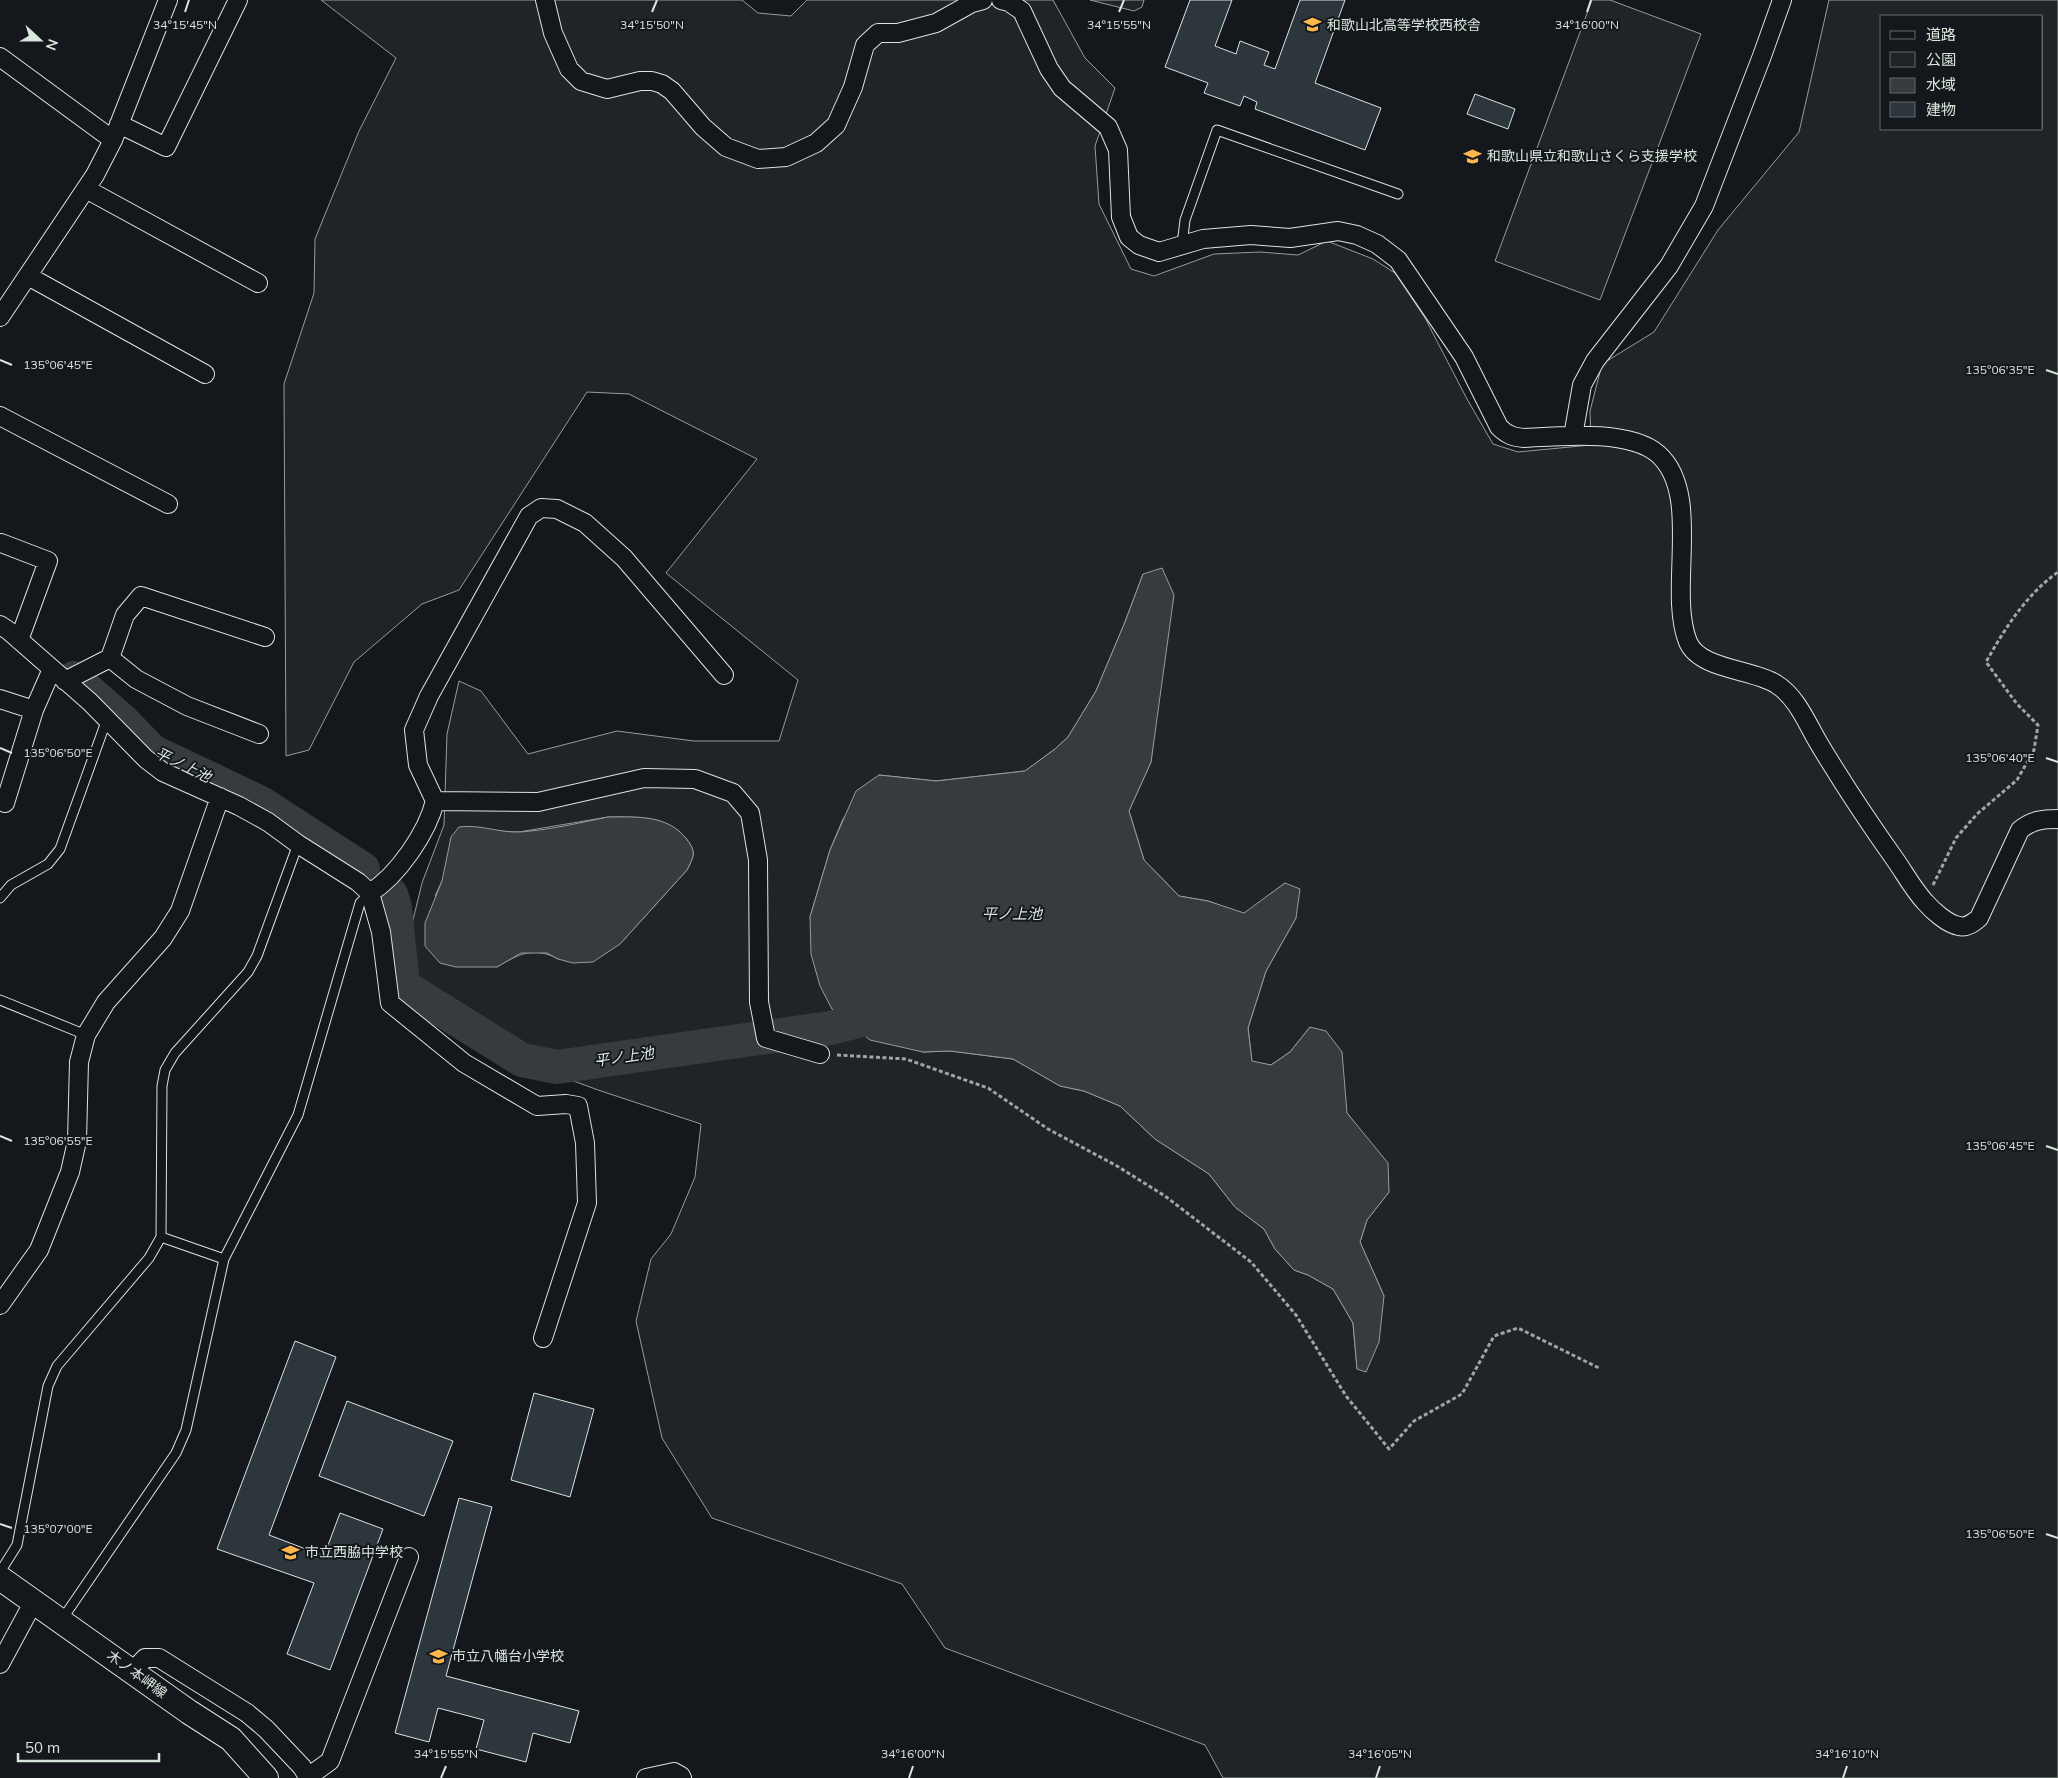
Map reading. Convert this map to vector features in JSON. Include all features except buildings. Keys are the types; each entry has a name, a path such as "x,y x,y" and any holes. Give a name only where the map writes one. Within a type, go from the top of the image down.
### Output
{"main road":[{"name":"木ノ本岬線","path":"0,1578 134,1671 189,1712 231,1739 266,1778"}],"street":[{"path":"0,317 86,189 116,132 168,0"},
{"path":"0,57 116,132 166,147 238,0"},
{"path":"546,0 554,33 569,69 581,81 607,89 640,81 652,81 662,84 672,91 702,127 726,147 758,159 786,156 801,150 816,143 836,125 852,87 865,45 878,33 898,33 936,23 972,3 983,0"},
{"path":"1001,0 1009,2 1022,11 1049,69 1062,88 1108,127 1118,150 1121,217 1128,237 1138,245 1159,252 1203,239 1251,236 1290,238 1338,231 1357,235 1377,244 1398,260 1464,356 1499,427 1513,437 1598,436 1638,442 1658,454 1672,470 1682,512 1681,617 1689,644 1699,655 1718,665 1747,672 1777,684 1793,700 1846,790 1925,902 1945,919 1959,926 1971,925 1979,918 2020,830 2029,823 2042,819 2058,818"},
{"path":"1573,436 1582,385 1595,361 1669,266 1704,206 1782,0"},
{"path":"86,189 258,283"},
{"path":"28,276 205,374"},
{"path":"0,416 168,504"},
{"path":"370,894 390,878 421,835 435,801 418,766 414,730 429,696 529,516 541,508 557,509 585,523 624,558 724,675"},
{"path":"1,543 48,561 22,632"},
{"path":"65,680 107,659 125,615 141,596 265,636"},
{"path":"0,625 22,632 52,669 107,719 146,759 163,772 220,797 268,822 298,844 358,882 370,894 381,932 390,1002 464,1063 529,1102 537,1106 566,1104 578,1106 585,1142 587,1203 543,1338"},
{"path":"107,659 136,679 187,706 259,734"},
{"path":"0,799 5,803 34,710 52,669"},
{"path":"0,699 34,710"},
{"path":"435,801 538,802 644,778 695,779 733,793 750,813 758,860 759,1002 766,1038 820,1054"},
{"path":"1,1303 39,1250 70,1172 77,1141 79,1062 86,1035 106,1002 163,938 180,911 220,797"},
{"path":"134,1671 145,1658 158,1658 247,1713 302,1767 308,1778 330,1761 409,1557"},
{"path":"0,1664 34,1601"},
{"path":"646,1778 674,1772 682,1776 682,1778"}],"lane":[{"path":"1182,245 1185,220 1217,130 1398,194"},
{"path":"0,898 11,885 48,864 60,849 107,719"},
{"path":"0,1572 17,1546 48,1386 56,1366 149,1258 161,1237 162,1086 165,1070 176,1053 248,972 257,956 298,844"},
{"path":"61,1621 176,1453 186,1430 224,1259 298,1114 360,903 370,894"},
{"path":"0,1000 86,1035"},
{"path":"161,1237 224,1259"}],"path":[{"path":"1925,902 1956,838 1977,814 2017,780 2034,750 2038,725 2017,704 1986,662 2005,627 2034,593 2058,572"},
{"path":"820,1054 906,1059 988,1088 1048,1129 1117,1166 1165,1196 1252,1262 1296,1314 1346,1396 1390,1449 1414,1421 1462,1394 1494,1336 1518,1328 1598,1368"}],"green space":[{"path":"321,0 742,0 758,13 791,16 807,0 1053,0 1085,58 1115,88 1095,146 1099,204 1131,269 1154,276 1214,254 1260,252 1298,255 1327,241 1373,259 1395,273 1425,318 1467,399 1493,444 1518,452 1591,445 1590,411 1602,364 1654,332 1718,230 1799,132 1829,0 2058,0 2058,1778 1223,1778 1205,1745 945,1648 902,1584 712,1518 662,1438 636,1321 651,1259 671,1234 695,1177 701,1124 598,1090 471,1043 400,973 422,883 444,825 447,734 459,681 481,691 528,754 617,731 694,741 779,741 798,680 666,573 757,459 629,394 587,392 459,590 422,604 354,662 309,750 286,756 284,384 314,293 315,239 359,131 396,58","holes":["1143,574 1159,693 1151,762 1129,811 1144,860 1179,896 1208,901 1244,914 1285,883 1296,918 1266,971 1248,1028 1252,1062 1271,1065 1290,1052 1310,1027 1347,1113 1364,1135 1389,1192 1367,1220 1360,1242 1384,1296 1357,1369 1353,1323 1333,1289 1308,1275 1294,1270 1275,1249 1264,1229 1235,1207 1209,1174 1155,1139 1120,1106 1084,1091 1060,1086 1013,1059 950,1051 923,1052 851,1022 832,1009 810,917 830,850 843,819 879,775 936,781 1025,771 1055,749 1068,737 1096,691","608,817 652,819 672,826 688,841 693,852 687,870 620,944 558,959 542,953 527,953 512,958 497,967 435,896 442,881 498,831 519,832"]},
{"path":"1090,0 1144,0 1142,7 1134,11"},
{"path":"1592,0 1610,0 1701,34 1600,300 1495,261"}],"water":[{"name":"平ノ上池","path":"1162,568 1174,595 1151,762 1129,811 1144,860 1179,896 1208,901 1244,913 1285,883 1300,889 1296,918 1266,971 1248,1028 1252,1061 1271,1065 1290,1052 1310,1027 1326,1031 1342,1052 1347,1113 1388,1163 1389,1192 1367,1220 1360,1242 1384,1296 1379,1342 1366,1372 1357,1369 1353,1323 1333,1289 1308,1275 1294,1270 1275,1249 1264,1229 1235,1207 1209,1174 1155,1139 1120,1106 1084,1091 1060,1086 1013,1059 950,1051 923,1052 870,1040 832,1009 820,986 811,954 810,917 830,850 856,791 879,775 936,781 1025,771 1068,737 1096,691 1143,574"},
{"path":"608,817 641,817 672,826 689,843 693,852 693,858 687,870 620,944 593,962 573,963 558,959 547,953 521,953 497,967 456,967 440,963 425,946 425,923 442,881 451,837 459,827 467,826 520,832 553,828"}],"waterway":[{"name":"平ノ上池","path":"74,678 124,722 152,751 261,803 363,869"},
{"name":"平ノ上池","path":"391,894 395,907 403,986 522,1060 557,1067 830,1028 895,1012"}],"place":[{"name":"和歌山北高等学校西校舎","path":"1313,25"},
{"name":"和歌山県立和歌山さくら支援学校","path":"1473,156"},
{"name":"市立西脇中学校","path":"291,1552"},
{"name":"市立八幡台小学校","path":"438,1656"}]}
